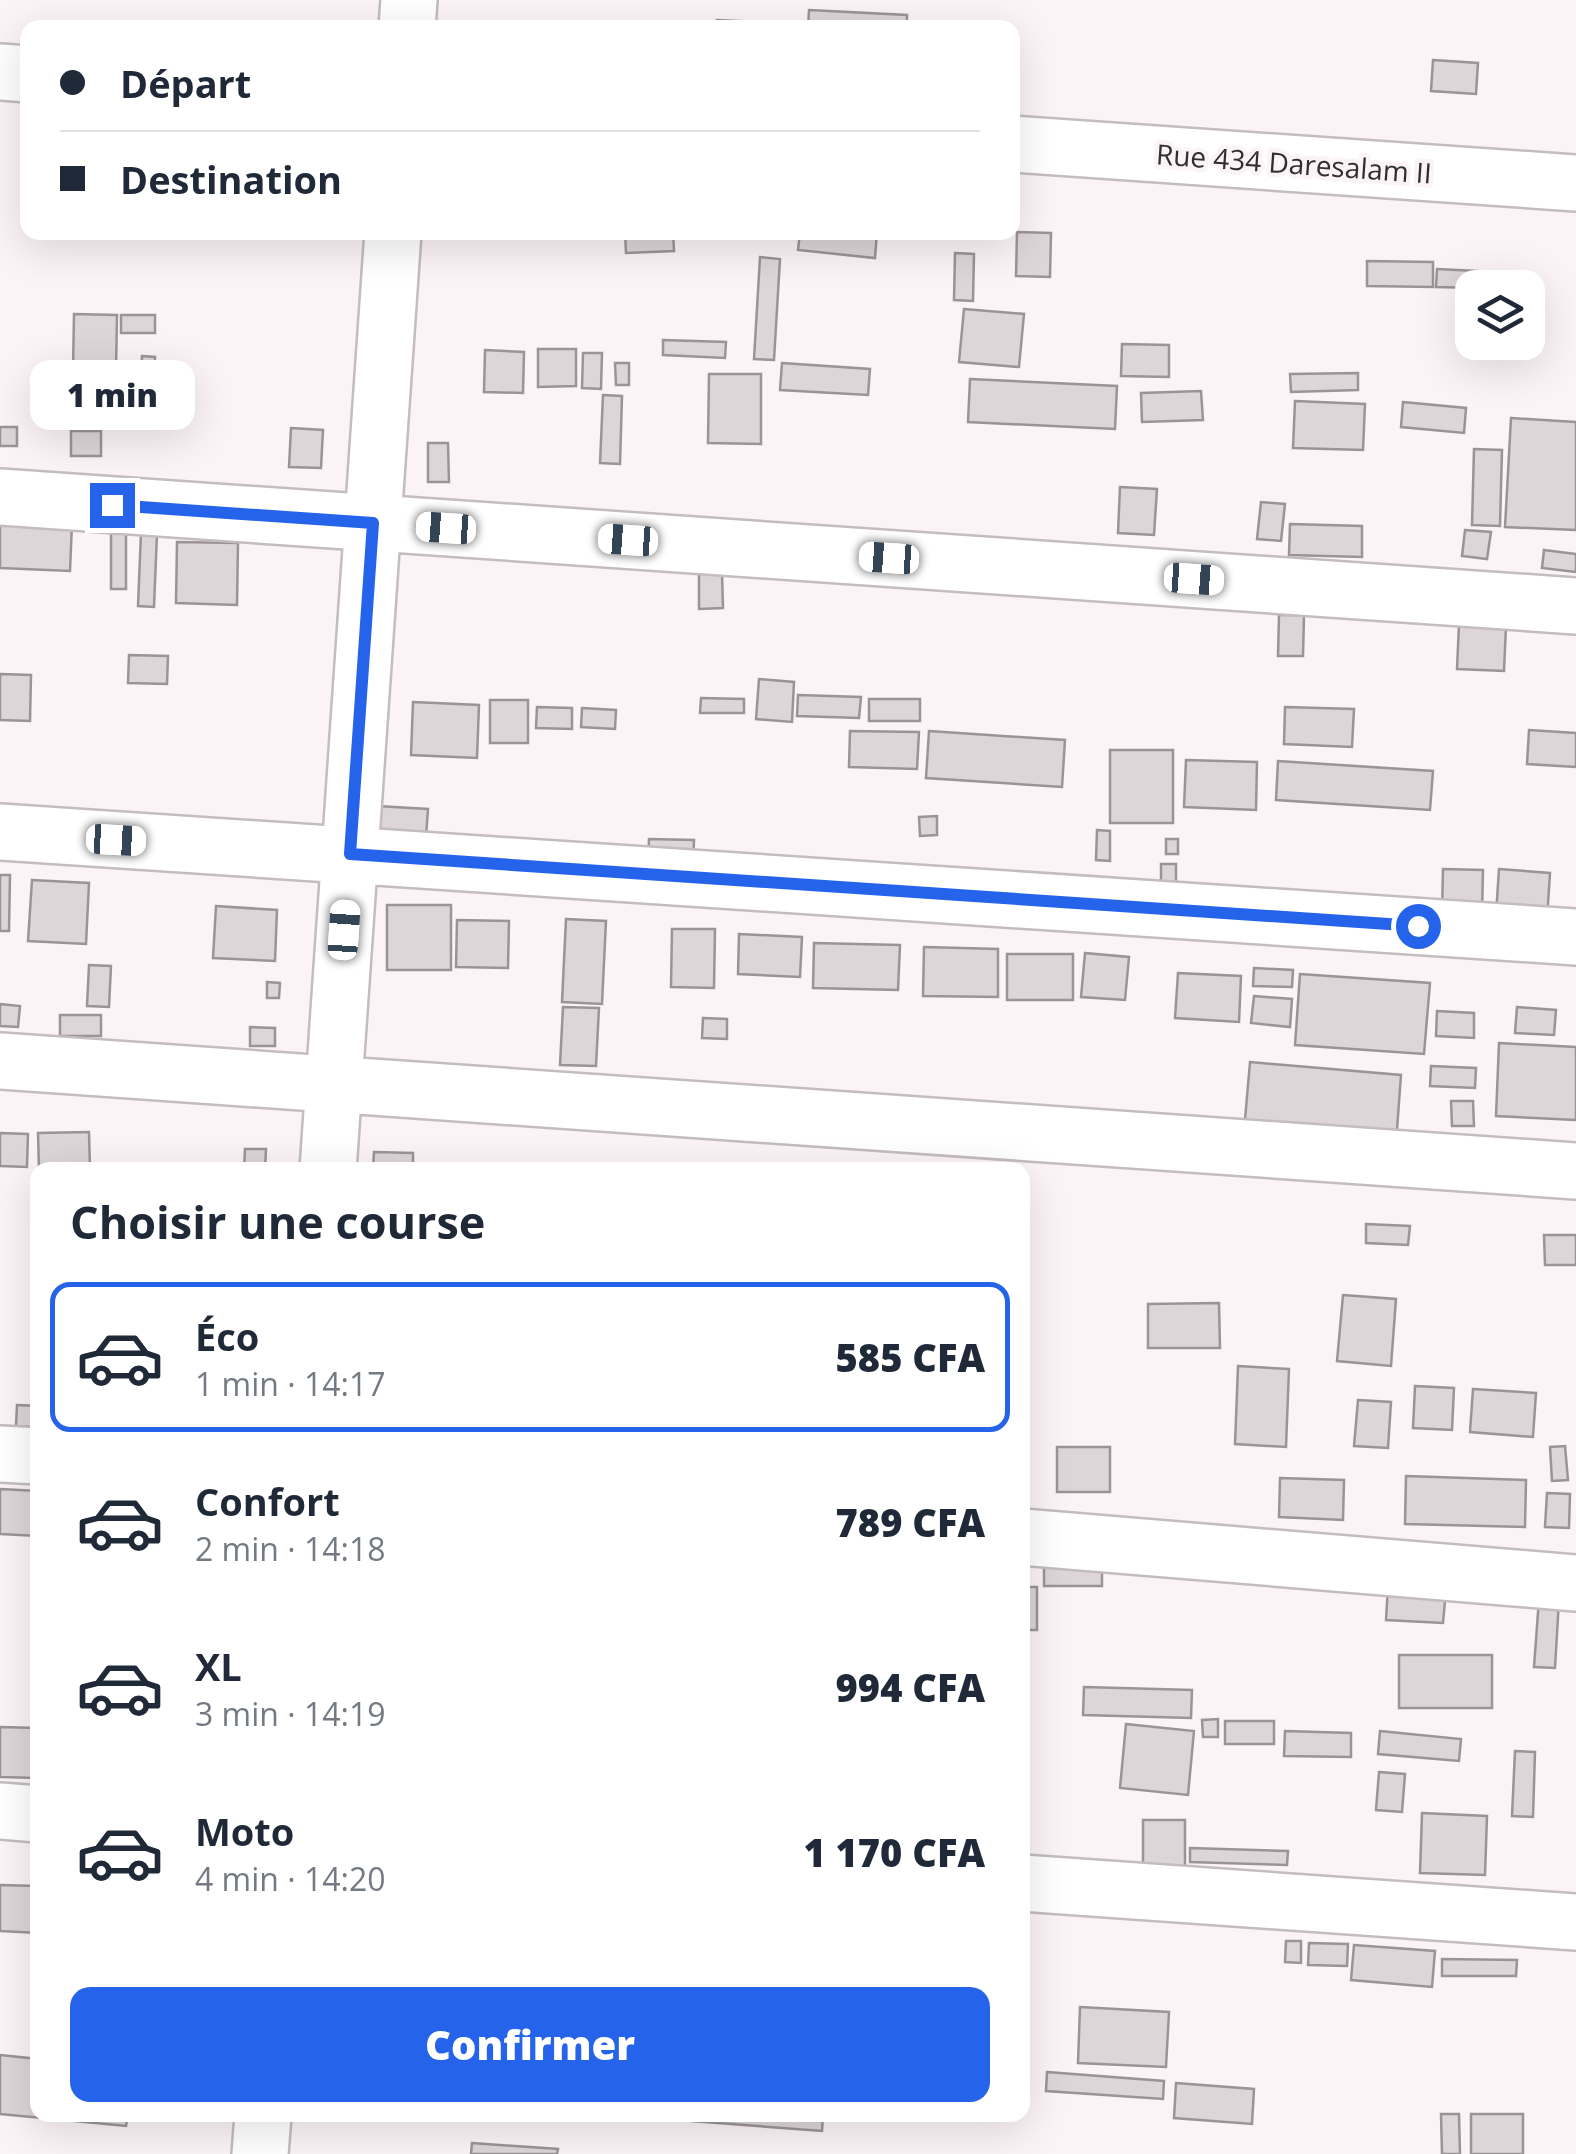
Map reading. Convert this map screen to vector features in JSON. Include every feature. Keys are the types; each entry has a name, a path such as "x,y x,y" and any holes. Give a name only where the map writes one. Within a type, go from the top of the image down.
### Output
{"street":[{"name":"Rue 434 Daresalam II","path":"1020,145 1576,183"},
{"path":"329,1162 392,240"},
{"path":"0,497 1576,606"},
{"path":"0,832 1576,937"},
{"path":"0,1061 1576,1171"},
{"path":"0,1454 30,1456"},
{"path":"1030,1538 1576,1583"},
{"path":"0,1812 30,1814"},
{"path":"1030,1884 1576,1922"},
{"path":"260,2154 262,2122"}],"building":[{"path":"809,10 907,15 907,20 808,20"},
{"path":"1433,60 1478,63 1476,94 1431,91"},
{"path":"1020,232 1051,233 1050,277 1016,276"},
{"path":"625,240 673,240 674,251 626,253"},
{"path":"799,240 876,240 875,258 798,250"},
{"path":"955,253 974,254 973,301 954,300"},
{"path":"760,257 780,259 774,360 754,359"},
{"path":"1367,261 1433,262 1433,287 1367,286"},
{"path":"1437,269 1457,270 1455,287 1436,287"},
{"path":"964,309 1024,314 1019,367 959,362"},
{"path":"74,314 117,315 116,371 73,370"},
{"path":"121,315 155,315 155,333 121,333"},
{"path":"663,340 726,342 725,358 663,355"},
{"path":"1122,344 1169,345 1169,377 1121,376"},
{"path":"538,349 576,349 576,386 538,387"},
{"path":"485,350 524,352 523,393 484,392"},
{"path":"583,353 602,353 601,389 582,388"},
{"path":"142,356 155,357 154,402 140,402"},
{"path":"615,363 629,363 629,385 616,385"},
{"path":"782,363 870,369 868,395 780,390"},
{"path":"1358,373 1358,390 1291,392 1290,374"},
{"path":"709,374 761,374 761,444 708,443"},
{"path":"970,379 1117,386 1115,429 968,422"},
{"path":"1201,391 1203,420 1142,422 1141,393"},
{"path":"603,395 622,396 620,464 600,463"},
{"path":"1295,401 1365,404 1363,450 1293,448"},
{"path":"1403,402 1466,408 1464,433 1401,427"},
{"path":"1511,418 1576,422 1576,530 1505,527"},
{"path":"0,427 17,427 17,446 0,446"},
{"path":"291,428 323,430 321,468 289,467"},
{"path":"71,431 101,431 101,456 71,456"},
{"path":"428,443 448,443 449,482 428,482"},
{"path":"1474,449 1502,450 1500,526 1472,525"},
{"path":"1120,487 1157,489 1154,535 1118,533"},
{"path":"1261,502 1285,504 1281,541 1257,539"},
{"path":"0,520 72,523 70,571 0,568"},
{"path":"1290,524 1362,526 1362,557 1289,555"},
{"path":"1465,530 1491,532 1487,559 1462,556"},
{"path":"111,532 126,532 126,589 111,589"},
{"path":"141,533 157,534 154,607 138,606"},
{"path":"177,542 238,543 237,605 176,603"},
{"path":"1544,550 1576,554 1576,572 1542,568"},
{"path":"699,572 722,572 723,608 699,609"},
{"path":"1279,615 1304,615 1303,656 1278,656"},
{"path":"1459,624 1506,626 1504,671 1457,669"},
{"path":"129,655 168,656 167,684 128,683"},
{"path":"0,674 31,675 30,721 0,720"},
{"path":"759,679 794,682 792,722 756,719"},
{"path":"798,695 861,697 859,718 797,716"},
{"path":"701,698 744,699 744,713 700,713"},
{"path":"869,699 920,699 920,721 869,721"},
{"path":"490,700 528,700 528,743 490,743"},
{"path":"413,702 479,705 477,758 411,755"},
{"path":"537,707 572,708 572,729 536,728"},
{"path":"1285,707 1354,709 1352,747 1284,744"},
{"path":"582,708 616,710 615,729 581,727"},
{"path":"1529,730 1576,733 1576,767 1527,764"},
{"path":"850,731 919,732 917,769 849,767"},
{"path":"929,731 1065,740 1062,787 926,778"},
{"path":"1110,750 1173,750 1173,823 1110,823"},
{"path":"1186,760 1257,762 1256,810 1184,807"},
{"path":"1278,761 1433,771 1430,810 1276,800"},
{"path":"377,806 428,809 426,837 375,834"},
{"path":"937,816 937,835 920,836 919,817"},
{"path":"1097,830 1110,831 1110,861 1096,860"},
{"path":"649,839 694,840 693,864 648,863"},
{"path":"1166,839 1178,839 1178,854 1166,854"},
{"path":"1161,864 1176,864 1176,889 1161,889"},
{"path":"1443,869 1483,870 1482,913 1442,912"},
{"path":"1499,869 1550,873 1547,919 1496,915"},
{"path":"0,875 10,875 9,931 0,931"},
{"path":"32,880 89,883 86,944 28,941"},
{"path":"387,905 451,905 451,970 387,970"},
{"path":"216,906 277,910 275,961 213,958"},
{"path":"566,919 606,921 602,1004 562,1002"},
{"path":"457,920 509,921 508,968 456,967"},
{"path":"672,929 715,929 714,988 671,987"},
{"path":"739,934 802,937 800,977 738,974"},
{"path":"814,943 900,945 898,990 813,988"},
{"path":"924,947 998,949 998,997 923,996"},
{"path":"1085,953 1129,957 1125,1000 1081,997"},
{"path":"1007,954 1073,954 1073,1000 1007,1000"},
{"path":"89,965 111,966 109,1007 87,1006"},
{"path":"1254,968 1293,970 1292,987 1253,986"},
{"path":"1178,973 1241,976 1239,1022 1175,1018"},
{"path":"1300,974 1430,983 1424,1054 1295,1045"},
{"path":"267,982 280,983 279,998 267,998"},
{"path":"1254,996 1292,999 1290,1027 1251,1023"},
{"path":"0,1004 20,1006 18,1027 0,1026"},
{"path":"563,1007 599,1008 596,1066 560,1065"},
{"path":"1517,1007 1556,1010 1554,1035 1515,1033"},
{"path":"1437,1011 1474,1013 1474,1038 1436,1036"},
{"path":"60,1015 101,1015 101,1036 60,1036"},
{"path":"703,1018 727,1019 727,1039 702,1038"},
{"path":"250,1027 275,1028 275,1046 250,1046"},
{"path":"1499,1043 1576,1047 1576,1120 1496,1116"},
{"path":"1250,1062 1401,1075 1396,1143 1244,1131"},
{"path":"1431,1066 1476,1068 1475,1088 1430,1086"},
{"path":"1451,1101 1473,1101 1474,1126 1452,1126"},
{"path":"89,1132 90,1162 39,1162 38,1133"},
{"path":"0,1133 28,1134 27,1167 0,1166"},
{"path":"245,1149 266,1149 265,1162 244,1162"},
{"path":"374,1152 413,1153 413,1162 373,1162"},
{"path":"1366,1224 1410,1226 1408,1245 1366,1243"},
{"path":"1544,1235 1576,1235 1576,1265 1545,1265"},
{"path":"1343,1295 1396,1299 1391,1366 1337,1361"},
{"path":"1219,1303 1220,1348 1148,1348 1148,1304"},
{"path":"1238,1366 1289,1369 1286,1447 1235,1444"},
{"path":"1415,1386 1454,1388 1452,1430 1413,1428"},
{"path":"1473,1389 1536,1393 1533,1437 1470,1432"},
{"path":"1358,1400 1391,1402 1388,1448 1354,1446"},
{"path":"17,1405 30,1406 30,1427 16,1426"},
{"path":"1565,1446 1568,1480 1552,1481 1550,1447"},
{"path":"1057,1447 1110,1447 1110,1492 1057,1492"},
{"path":"1406,1476 1526,1480 1525,1527 1405,1524"},
{"path":"1280,1478 1344,1480 1343,1520 1279,1517"},
{"path":"0,1489 30,1491 30,1536 0,1534"},
{"path":"1547,1493 1570,1494 1569,1528 1545,1527"},
{"path":"1044,1561 1102,1561 1102,1586 1044,1586"},
{"path":"1388,1586 1446,1590 1443,1623 1386,1620"},
{"path":"1030,1587 1037,1587 1037,1630 1030,1630"},
{"path":"1539,1599 1559,1600 1555,1668 1534,1667"},
{"path":"1399,1655 1492,1655 1492,1708 1399,1708"},
{"path":"1084,1687 1192,1690 1191,1718 1083,1715"},
{"path":"1218,1719 1218,1737 1203,1737 1202,1720"},
{"path":"1225,1721 1274,1721 1274,1744 1225,1744"},
{"path":"1126,1724 1194,1731 1188,1795 1120,1788"},
{"path":"0,1727 30,1728 30,1778 0,1777"},
{"path":"1285,1731 1351,1733 1351,1757 1284,1756"},
{"path":"1380,1731 1461,1739 1459,1761 1378,1754"},
{"path":"1515,1751 1535,1752 1533,1817 1512,1816"},
{"path":"1379,1772 1405,1774 1402,1812 1376,1810"},
{"path":"1422,1813 1487,1816 1485,1875 1420,1873"},
{"path":"1143,1820 1185,1820 1185,1868 1143,1868"},
{"path":"1190,1848 1288,1851 1287,1865 1190,1862"},
{"path":"0,1885 30,1886 30,1933 0,1931"},
{"path":"1286,1941 1301,1941 1301,1963 1285,1962"},
{"path":"1309,1943 1348,1944 1347,1966 1308,1965"},
{"path":"1354,1945 1435,1951 1432,1987 1351,1980"},
{"path":"1442,1959 1517,1960 1516,1976 1442,1976"},
{"path":"1080,2007 1169,2012 1166,2067 1078,2063"},
{"path":"0,2055 30,2058 30,2117 0,2114"},
{"path":"1047,2072 1164,2081 1163,2099 1046,2091"},
{"path":"1176,2083 1254,2089 1252,2124 1174,2118"},
{"path":"1441,2114 1459,2114 1460,2154 1442,2154"},
{"path":"1471,2114 1523,2114 1523,2154 1471,2154"},
{"path":"84,2122 127,2122 126,2126"},
{"path":"705,2122 823,2122 822,2131"},
{"path":"472,2143 558,2149 557,2154 471,2154"}],"route":[{"path":"112,505 373,523 350,854 1418,926"}]}
